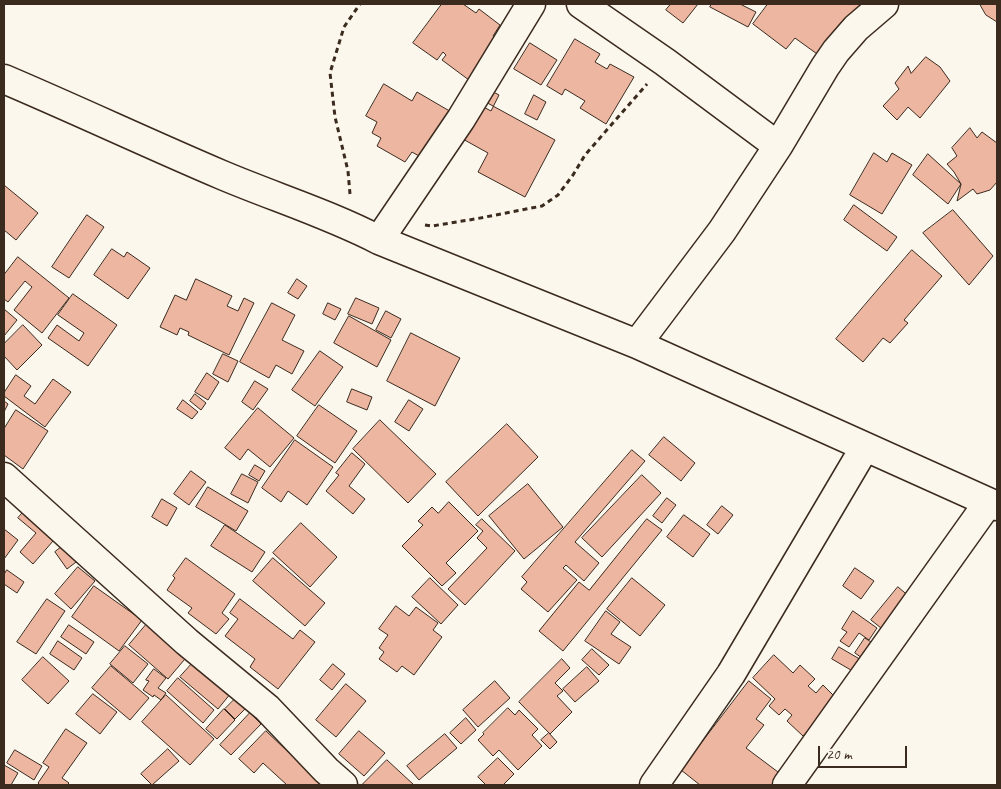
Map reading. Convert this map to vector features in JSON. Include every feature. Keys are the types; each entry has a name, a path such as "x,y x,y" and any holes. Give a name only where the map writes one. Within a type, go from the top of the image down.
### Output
{"street":[{"path":"386,231 461,119 531,4"},
{"path":"581,4 665,62 778,146"},
{"path":"638,344 722,231 778,146 836,51 856,28 884,4"},
{"path":"4,79 151,145 276,197 348,224 386,231 993,504 787,785"},
{"path":"654,785 731,674 865,447"},
{"path":"4,477 187,642 266,708 343,785"}],"path":[{"path":"348,224 350,194 348,171 335,117 330,73 344,28 360,4"},
{"path":"386,231 432,226 542,206 558,195 585,155 665,62"}],"building":[{"path":"442,4 463,4 476,13 479,9 500,25 493,36 502,44 473,83 442,60 446,55 443,52 437,60 413,43"},
{"path":"671,4 698,4 683,23 666,10"},
{"path":"712,4 740,4 756,12 748,27 710,7"},
{"path":"768,4 865,4 824,59 795,38 786,49 753,24"},
{"path":"980,4 997,4 997,22 986,15"},
{"path":"575,39 600,54 595,62 607,69 610,64 634,77 606,124 580,108 585,101 565,89 562,95 547,86"},
{"path":"530,43 557,60 541,85 514,69"},
{"path":"926,57 940,67 950,81 920,118 908,107 897,120 883,106 899,89 895,83 908,66 911,73"},
{"path":"384,84 412,101 417,92 453,113 426,160 412,152 405,162 377,146 381,138 372,133 377,122 366,116"},
{"path":"484,87 499,95 491,111 476,103"},
{"path":"534,95 546,102 537,120 525,114"},
{"path":"482,100 555,140 525,197 478,172 488,153 461,138"},
{"path":"970,128 977,138 982,132 997,143 997,182 990,190 977,194 973,189 957,201 961,184 947,164 957,156 952,148"},
{"path":"874,153 887,162 892,153 912,165 882,214 850,195"},
{"path":"928,154 961,184 948,204 913,175"},
{"path":"4,185 38,213 16,240 4,230"},
{"path":"854,205 897,237 887,251 844,220"},
{"path":"953,210 993,256 969,285 923,233"},
{"path":"87,215 104,227 69,278 52,267"},
{"path":"112,249 124,257 127,252 150,268 128,299 94,275"},
{"path":"912,250 942,276 904,320 908,323 890,343 883,338 863,362 836,339"},
{"path":"18,257 69,298 42,333 14,310 32,287 25,281 8,302 4,299 4,275"},
{"path":"196,279 232,296 227,306 238,311 244,298 254,303 229,355 188,335 189,332 180,328 177,335 160,327 175,295 186,300"},
{"path":"297,279 307,286 298,299 288,293"},
{"path":"73,294 117,325 88,366 48,338 57,325 79,341 84,333 58,315"},
{"path":"356,298 379,308 372,324 348,314"},
{"path":"272,303 295,315 282,340 304,351 292,374 276,365 269,378 240,362"},
{"path":"328,303 341,309 335,320 323,314"},
{"path":"4,309 17,320 4,336"},
{"path":"386,311 401,319 391,338 376,330"},
{"path":"349,316 391,340 377,367 334,343"},
{"path":"23,325 42,345 17,370 4,356 4,344"},
{"path":"411,333 460,358 435,406 387,381"},
{"path":"320,351 343,367 315,406 292,390"},
{"path":"223,354 238,361 228,382 213,374"},
{"path":"207,373 219,382 208,400 195,392"},
{"path":"16,375 31,386 24,396 35,404 53,379 71,392 45,427 4,396"},
{"path":"255,381 268,389 253,410 242,402"},
{"path":"352,389 372,397 367,410 347,402"},
{"path":"195,394 206,403 201,410 190,401"},
{"path":"183,400 198,412 192,419 177,409"},
{"path":"409,400 423,409 409,431 395,422"},
{"path":"4,401 8,404 4,412"},
{"path":"319,405 357,431 335,463 297,436"},
{"path":"258,408 294,438 270,467 248,449 240,460 225,448"},
{"path":"16,410 48,431 23,469 4,455 4,429"},
{"path":"380,420 436,474 408,503 353,449"},
{"path":"507,424 538,457 478,516 446,482"},
{"path":"664,437 695,463 681,481 649,455"},
{"path":"295,440 333,467 307,505 288,491 281,502 262,488"},
{"path":"632,450 645,461 575,542 599,563 584,581 566,565 563,568 577,580 548,612 521,589 527,582 522,577"},
{"path":"352,453 365,464 349,486 365,499 353,514 326,491 339,475 336,473"},
{"path":"255,465 265,471 259,481 249,475"},
{"path":"191,471 206,482 189,505 174,494"},
{"path":"242,474 258,482 248,503 231,494"},
{"path":"642,475 661,493 602,557 582,538"},
{"path":"528,484 563,527 524,559 489,516"},
{"path":"208,487 248,511 236,531 196,507"},
{"path":"667,498 676,505 662,523 653,516"},
{"path":"162,499 177,508 167,526 152,517"},
{"path":"449,502 478,531 446,563 456,573 442,586 402,546 423,525 418,521 432,507 438,513"},
{"path":"30,505 60,533 33,564 20,552 36,533 18,518"},
{"path":"722,506 733,515 718,534 707,525"},
{"path":"684,515 710,534 693,557 667,537"},
{"path":"482,519 515,551 465,605 448,589 487,548 477,538 483,531 476,525"},
{"path":"647,519 662,530 563,651 539,631 579,582 589,590"},
{"path":"301,523 337,557 310,587 273,553"},
{"path":"225,525 265,552 252,572 211,546"},
{"path":"4,529 18,540 4,559"},
{"path":"68,542 80,559 67,569 55,552"},
{"path":"186,558 235,594 222,613 229,619 216,634 188,613 192,608 167,590 175,578 173,576"},
{"path":"273,558 325,603 305,626 253,581"},
{"path":"78,567 95,581 71,609 55,594"},
{"path":"855,568 874,581 861,599 843,586"},
{"path":"7,570 24,582 17,593 4,584 4,575"},
{"path":"430,578 458,605 441,624 412,597"},
{"path":"632,578 665,605 640,636 607,609"},
{"path":"94,586 142,620 119,651 72,617"},
{"path":"898,587 917,603 891,636 871,620"},
{"path":"47,599 65,611 36,654 17,642"},
{"path":"240,599 293,639 300,630 315,642 278,689 250,667 255,659 225,636 238,619 230,613"},
{"path":"396,606 409,616 416,607 438,623 433,630 442,637 414,675 402,666 397,672 379,659 384,652 379,648 388,635 379,629"},
{"path":"606,611 620,622 611,634 631,647 619,664 585,641"},
{"path":"853,611 877,628 869,640 859,633 849,647 840,641 847,632 842,629"},
{"path":"151,619 190,653 168,679 129,645"},
{"path":"69,625 94,642 86,654 61,637"},
{"path":"865,638 880,648 869,663 855,653"},
{"path":"58,641 82,658 74,670 50,654"},
{"path":"125,646 148,664 133,683 110,664"},
{"path":"839,647 863,661 856,673 832,659"},
{"path":"592,649 609,665 599,675 582,660"},
{"path":"774,655 793,673 800,665 815,679 808,686 816,693 823,685 837,699 803,736 787,721 792,715 785,709 779,715 769,706 775,699 753,678"},
{"path":"43,657 69,681 48,704 22,680"},
{"path":"198,657 235,688 218,709 180,677"},
{"path":"562,659 570,668 555,683 563,691 557,696 572,712 550,734 519,702"},
{"path":"333,664 345,674 332,690 320,680"},
{"path":"111,666 149,698 130,720 92,688"},
{"path":"587,667 599,681 575,702 563,689"},
{"path":"154,669 166,678 158,688 166,693 161,700 143,690 149,681 146,680"},
{"path":"178,678 214,710 203,723 167,691"},
{"path":"495,681 510,698 478,727 463,710"},
{"path":"749,681 771,699 756,719 764,725 746,748 782,775 774,785 700,785 681,770"},
{"path":"346,684 366,701 336,737 316,720"},
{"path":"93,694 117,712 100,734 76,714"},
{"path":"240,694 250,704 235,719 225,709"},
{"path":"166,695 214,739 190,765 142,722"},
{"path":"508,708 515,715 519,710 538,729 532,735 542,746 518,770 499,750 493,756 478,740"},
{"path":"224,709 235,720 217,739 206,729"},
{"path":"250,713 261,724 231,755 220,745"},
{"path":"466,718 476,730 461,744 450,733"},
{"path":"66,729 87,743 62,778 69,783 67,785 40,785 38,783 49,767 43,763"},
{"path":"266,731 323,785 287,785 263,763 254,773 239,759"},
{"path":"359,731 385,753 364,776 339,754"},
{"path":"549,733 557,742 550,749 541,740"},
{"path":"445,734 457,748 419,780 407,766"},
{"path":"168,749 179,761 152,785 141,774"},
{"path":"15,750 42,766 34,780 7,763"},
{"path":"498,758 514,774 503,785 486,785 478,777"},
{"path":"387,760 414,785 362,785"},
{"path":"4,765 18,773 11,785 4,785"}]}
